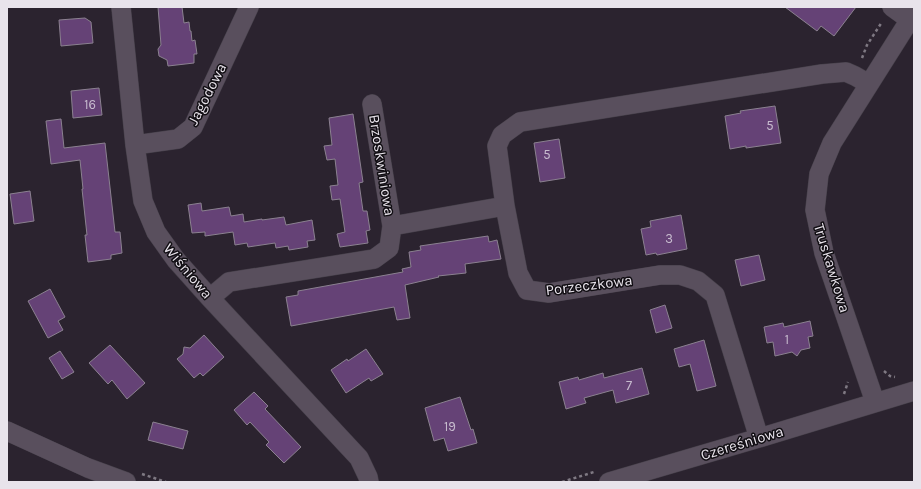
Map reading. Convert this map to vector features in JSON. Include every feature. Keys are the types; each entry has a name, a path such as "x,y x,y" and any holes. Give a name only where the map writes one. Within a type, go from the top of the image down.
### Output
{"street":[{"name":"Wiśniowa","path":"121,7 135,145 143,201 156,232 176,260 210,298 359,458 369,482"},
{"name":"Jagodowa","path":"135,145 178,139 193,127 249,7"},
{"path":"888,13 912,16"},
{"name":"Truskawkowa","path":"875,402 824,253 815,210 819,174 862,80 912,16"},
{"path":"210,298 228,282 374,259 388,248 392,226 505,206 497,146 502,135 520,122 822,74 846,72 862,80"},
{"name":"Brzoskwiniowa","path":"372,104 392,226"},
{"name":"Porzeczkowa","path":"505,206 518,273 527,290 549,293 660,276 680,275 698,281 715,295 759,438"},
{"name":"Czereśniowa","path":"603,477 759,438 914,391"},
{"path":"7,431 88,475 126,482"}],"path":[{"path":"862,80 867,45 888,13"},
{"path":"843,396 848,382"},
{"path":"562,482 603,477"}],"building":[{"path":"158,7 182,7 184,23 189,22 192,41 195,40 197,54 194,54 194,63 168,66 167,60 159,56 158,49 161,45"},
{"path":"785,7 856,7 834,36 821,26 817,31"},
{"path":"85,18 91,22 93,43 61,46 59,20"},
{"path":"99,88 102,115 73,118 71,91"},
{"path":"775,106 781,143 730,149 725,116 741,113 740,111"},
{"path":"353,114 363,182 359,183 363,211 367,211 370,230 366,231 368,243 340,247 337,234 345,232 340,199 332,200 330,186 338,185 335,159 327,160 324,146 332,145 329,118"},
{"path":"61,119 64,148 105,143 115,232 120,232 122,253 111,255 111,259 88,262 80,160 51,164 46,121"},
{"path":"559,139 565,178 540,182 534,143"},
{"path":"30,191 34,221 14,224 10,194"},
{"path":"201,203 202,211 229,207 231,216 243,214 244,222 284,217 286,225 312,220 315,240 307,241 308,247 289,250 288,246 276,248 275,243 248,247 247,243 235,245 233,232 205,236 205,232 192,233 188,205"},
{"path":"681,215 687,249 657,255 656,253 646,255 641,229 651,227 650,221"},
{"path":"488,236 489,242 497,240 501,259 465,264 466,273 438,276 439,277 405,285 410,318 397,320 394,307 291,326 286,297 298,295 298,291 403,272 402,269 411,267 409,252 421,250 420,246"},
{"path":"759,255 765,280 741,286 735,260"},
{"path":"50,289 65,317 58,321 63,330 48,338 28,301"},
{"path":"665,305 672,328 656,333 650,310"},
{"path":"810,321 813,336 808,337 810,348 801,350 797,356 792,352 775,356 773,342 767,343 764,327 783,323 784,327"},
{"path":"204,335 224,357 203,376 200,373 194,378 177,359 183,354 184,347 190,348"},
{"path":"704,340 716,386 697,391 690,364 679,367 674,349"},
{"path":"110,345 145,383 127,399 112,380 108,384 89,363"},
{"path":"366,349 383,374 371,381 369,378 346,393 331,370 347,359 348,361"},
{"path":"60,351 74,372 62,379 49,358"},
{"path":"642,368 649,394 616,403 613,390 584,398 586,403 566,409 559,382 578,377 579,380 603,373 604,378"},
{"path":"254,392 268,406 265,409 301,447 284,463 266,445 269,442 250,422 247,425 234,410"},
{"path":"460,397 477,443 448,451 444,438 434,441 425,408"},
{"path":"153,422 188,431 183,449 148,440"}]}
